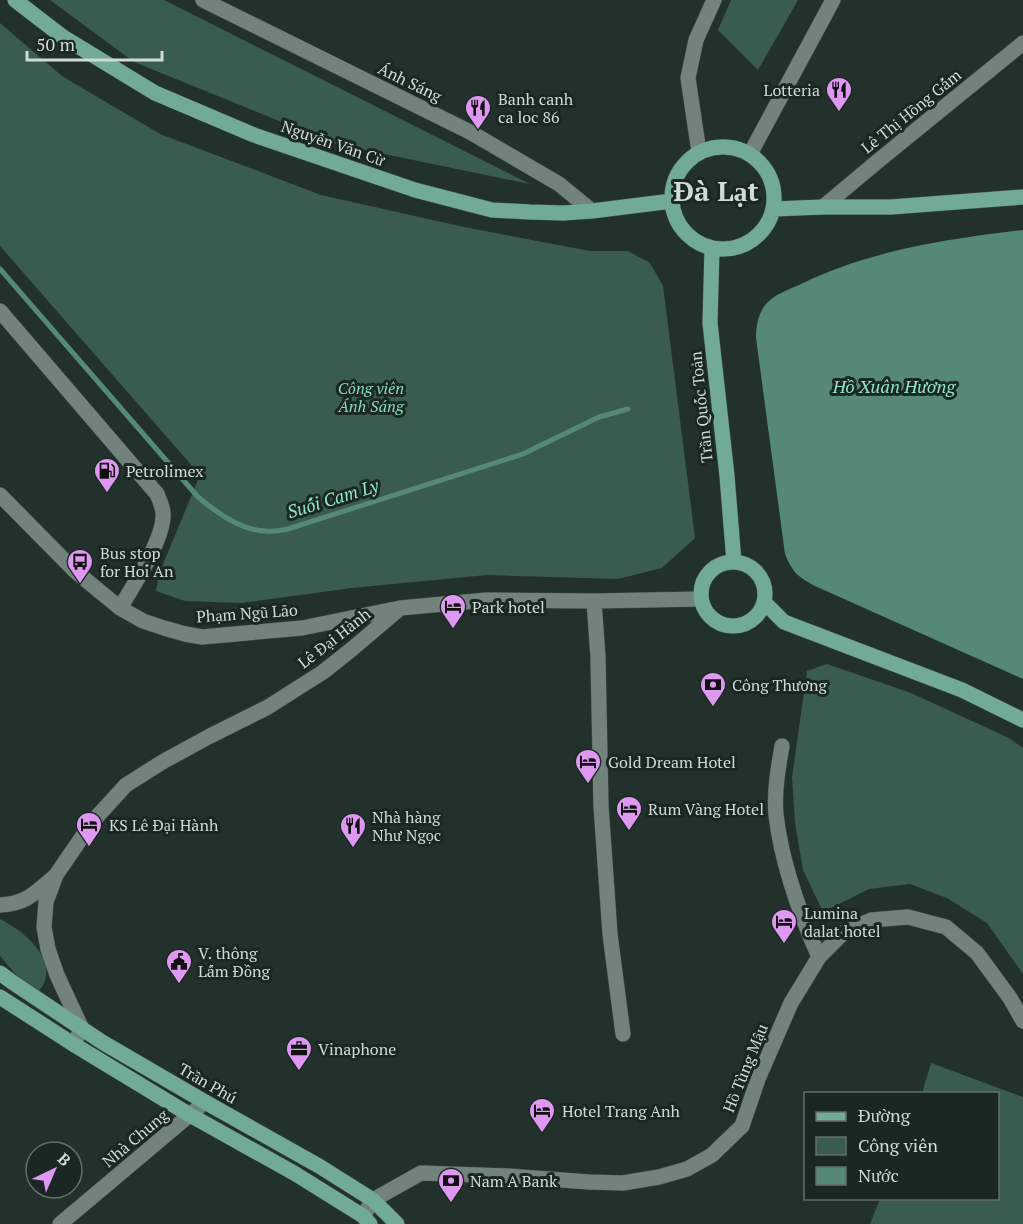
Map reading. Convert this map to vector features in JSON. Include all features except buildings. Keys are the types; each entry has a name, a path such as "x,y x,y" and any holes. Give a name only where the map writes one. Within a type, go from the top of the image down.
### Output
{"main road":[{"name":"Nguyễn Văn Cừ","path":"15,0 63,37 155,93 254,135 415,190 492,210 563,213 672,201"},
{"path":"712,148 738,149 750,154 762,164 771,178 775,193 774,209 768,224 758,237 745,246 729,250 712,249 697,242 684,232 676,218 672,201 673,186 678,173 687,161 699,152 712,148"},
{"path":"774,209 891,207 1023,197"},
{"name":"Trần Quốc Toản","path":"712,249 710,323 734,562"},
{"path":"734,562 752,568 759,575 765,593 764,602 760,612 753,619 745,624 726,626 709,616 701,599 700,589 708,572 716,566 734,562"},
{"path":"764,602 784,622 962,690 1023,720"},
{"name":"Trần Phú","path":"0,973 82,1029 319,1166 373,1200 397,1224"},
{"path":"0,997 73,1044 190,1115 294,1173 367,1220"}],"street":[{"name":"Ánh Sáng","path":"203,0 470,132 559,184 592,211"},
{"path":"699,152 688,78 696,40 714,0"},
{"path":"750,154 833,0"},
{"name":"Lê Thị Hồng Gấm","path":"823,207 1023,44"},
{"path":"0,311 157,494 160,501 164,518 158,537 142,573 120,608"},
{"name":"Phạm Ngũ Lão","path":"0,495 75,571 120,608 143,621 185,634 202,637 302,628 400,608"},
{"path":"400,608 487,600 701,599"},
{"path":"594,601 598,657 602,829 609,934 623,1034"},
{"name":"Lê Đại Hành","path":"0,905 14,904 33,896 56,875 93,821 126,785 164,761 268,707 323,672 400,608"},
{"path":"782,746 777,778 776,814 790,882 819,957"},
{"name":"Lê Đại Hành","path":"56,875 46,902 44,927 48,949 57,975 82,1029"},
{"name":"Hồ Tùng Mậu","path":"367,1220 373,1200 421,1173 623,1184 687,1169 712,1155 742,1125 758,1079 791,1003 819,957 844,932 871,920 908,917 946,927 976,953 1010,998 1023,1021"},
{"path":"73,1044 82,1029"},
{"name":"Nhà Chung","path":"60,1224 205,1102"}],"green space":[{"path":"50,0 164,0 530,184 336,144 134,62"},
{"path":"731,0 798,0 758,70 718,30"},
{"name":"Công viên Ánh Sáng","path":"0,23 62,76 160,134 321,195 464,227 590,251 628,251 650,263 663,286 695,538 662,568 618,579 487,575 352,588 241,603 185,601 156,591 159,574 200,475 0,246"},
{"path":"827,664 911,693 1009,738 1023,748 1023,974 987,923 947,898 910,884 869,889 823,912 803,870 795,823 792,777 807,671"},
{"path":"0,919 20,931 38,949 44,959 45,981 38,992 30,991 0,956"},
{"path":"931,1063 1023,1097 1023,1224 870,1224 880,1200 999,1200 999,1092 922,1092"}],"water":[{"name":"Hồ Xuân Hương","path":"1023,230 1023,679 815,586 793,570 785,554 756,338 759,316 770,300 828,272 882,254 966,237"}],"waterway":[{"name":"Suối Cam Ly","path":"0,269 198,497 229,519 256,530 288,529 523,454 599,417 628,409"}],"place":[{"name":"Lotteria","path":"839,113"},
{"name":"Banh canh ca loc 86","path":"478,131"},
{"name":"Petrolimex","path":"107,494"},
{"name":"Bus stop for Hoi An","path":"80,585"},
{"name":"Park hotel","path":"453,630"},
{"name":"Công Thương","path":"713,708"},
{"name":"Gold Dream Hotel","path":"588,785"},
{"name":"Rum Vàng Hotel","path":"629,832"},
{"name":"KS Lê Đại Hành","path":"89,848"},
{"name":"Nhà hàng Như Ngọc","path":"353,849"},
{"name":"Lumina dalat hotel","path":"784,945"},
{"name":"V. thông Lấm Đồng","path":"179,985"},
{"name":"Vinaphone","path":"299,1072"},
{"name":"Hotel Trang Anh","path":"542,1134"},
{"name":"Nam A Bank","path":"451,1204"}],"district":[{"name":"Đà Lạt","path":"716,191"}]}
